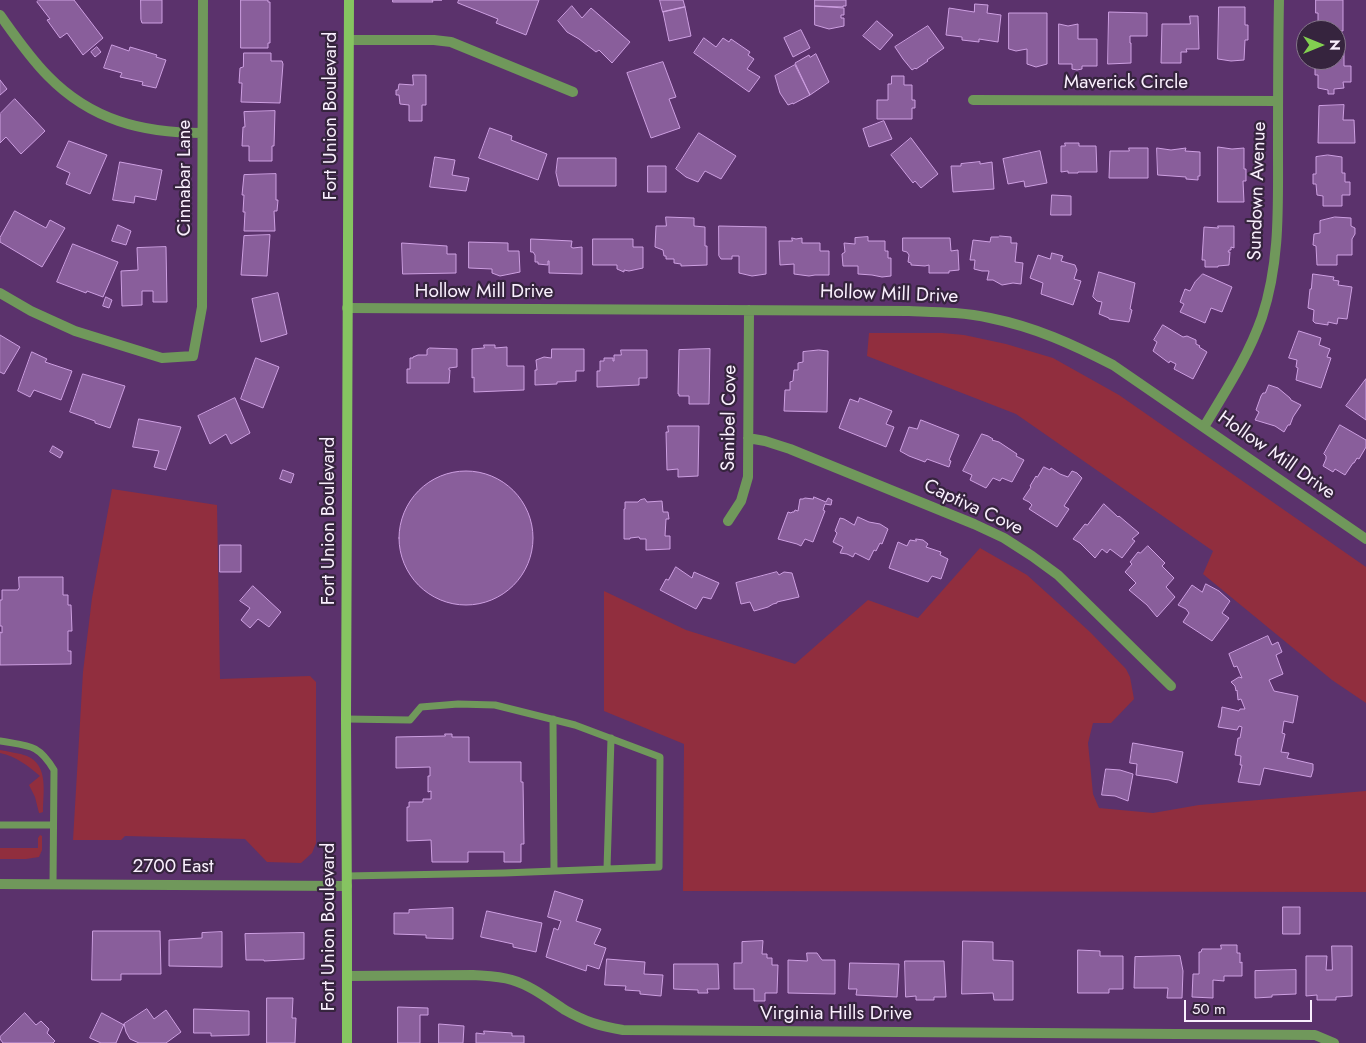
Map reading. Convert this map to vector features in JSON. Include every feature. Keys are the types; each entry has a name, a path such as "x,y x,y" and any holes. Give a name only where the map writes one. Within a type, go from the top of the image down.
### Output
{"main road":[{"name":"Fort Union Boulevard","path":"347,1043 346,719 350,0"}],"street":[{"name":"Cinnabar Lane","path":"0,292 31,311 91,336 162,358 193,356 202,306 203,0"},
{"name":"Sundown Avenue","path":"1204,427 1250,348 1271,282 1277,246 1278,210 1278,0"},
{"path":"0,16 48,77 65,92 94,110 115,120 155,131 202,133"},
{"path":"349,40 434,40 451,42 573,92"},
{"name":"Maverick Circle","path":"973,100 1278,101"},
{"name":"Hollow Mill Drive","path":"348,308 949,312 989,318 1022,326 1073,344 1113,364 1364,535"},
{"name":"Sanibel Cove","path":"728,521 742,501 748,477 748,310"},
{"name":"Captiva Cove","path":"748,438 765,441 790,450 974,524 1004,538 1058,575 1171,686"},
{"name":"2700 East","path":"0,884 347,881"},
{"name":"Virginia Hills Drive","path":"348,976 494,976 531,987 565,1009 602,1027 623,1030 1316,1035 1334,1043"},
{"path":"891,1032 891,1043"}],"lane":[{"path":"346,719 410,720 421,707 458,704 495,705 575,725 660,757 658,867 347,881"},
{"path":"553,720 554,871"},
{"path":"607,869 611,738"},
{"path":"0,741 30,746 40,750 54,770 53,884"},
{"path":"0,825 53,825"}],"shaded area":[{"path":"869,333 942,333 964,335 1006,344 1053,358 1119,395 1366,567 1366,703 1332,680 1203,574 1213,551 1016,414 867,356"},
{"path":"112,489 217,505 220,679 310,676 316,682 316,843 312,853 301,863 267,862 245,839 125,836 121,840 73,840 83,672 92,598"},
{"path":"980,548 1027,575 1090,632 1126,669 1130,677 1134,699 1111,723 1093,723 1088,743 1093,794 1099,808 1153,813 1199,805 1366,791 1366,892 683,891 684,744 604,711 604,591 686,630 795,664 868,600 918,618"},
{"path":"0,750 27,756 39,766 44,788 43,812 39,813 35,797 29,785 40,776 17,759 0,753"},
{"path":"40,835 42,836 42,850 39,857 0,859 0,848 38,848 38,838"}],"building":[{"path":"39,0 74,0 103,38 83,55 67,33 60,38 47,20 50,19 37,2"},
{"path":"141,0 162,0 162,23 142,23"},
{"path":"241,0 268,0 270,2 270,43 268,43 268,48 241,48"},
{"path":"393,0 432,0 433,2 393,2"},
{"path":"459,0 539,0 526,35 496,23 498,19 458,3"},
{"path":"660,0 683,0 685,7 663,12"},
{"path":"815,0 846,0 846,6 815,6"},
{"path":"1316,0 1343,0 1343,20 1318,20 1318,13 1316,13"},
{"path":"975,4 988,5 987,13 1001,15 998,42 979,39 979,42 962,40 962,37 946,35 949,8 974,12"},
{"path":"572,6 582,18 591,8 630,42 612,63 599,50 596,52 567,32 558,21"},
{"path":"815,6 844,8 844,15 841,15 841,18 844,18 844,26 829,29 815,25"},
{"path":"685,7 691,36 669,41 663,12"},
{"path":"1219,7 1245,7 1245,25 1248,25 1248,40 1245,40 1244,60 1218,59"},
{"path":"1109,12 1147,13 1147,36 1130,36 1131,63 1108,64"},
{"path":"1009,13 1047,13 1047,64 1036,67 1027,64 1027,49 1016,51 1009,49"},
{"path":"1190,16 1198,16 1199,49 1186,49 1187,52 1181,52 1181,63 1161,63 1162,24 1190,24"},
{"path":"877,21 893,35 880,50 863,36"},
{"path":"1059,24 1068,26 1078,24 1078,39 1097,39 1097,66 1082,66 1082,69 1077,70 1072,69 1072,64 1059,64"},
{"path":"928,26 944,48 928,61 912,70 895,47"},
{"path":"801,30 810,48 793,57 784,38"},
{"path":"704,38 716,47 723,38 729,42 731,39 750,52 748,55 754,59 747,69 760,77 749,92 694,53"},
{"path":"112,45 129,51 130,47 157,55 156,57 166,60 156,88 142,85 143,82 120,77 122,73 104,68"},
{"path":"97,47 101,52 95,57 91,52"},
{"path":"244,53 271,53 271,61 282,61 280,103 241,102 242,83 239,83"},
{"path":"816,54 829,82 810,95 795,63 809,55 810,57"},
{"path":"663,62 676,97 669,99 680,128 651,138 627,73"},
{"path":"795,65 810,95 788,105 780,93 775,76"},
{"path":"1346,66 1351,66 1351,82 1343,82 1344,88 1334,89 1334,94 1328,94 1328,90 1318,88 1318,75 1315,75 1315,70 1346,70"},
{"path":"413,75 426,75 426,105 422,105 422,121 409,121 409,105 400,104 399,95 396,95 399,84 413,85"},
{"path":"892,76 904,76 904,85 912,85 912,100 915,100 915,108 912,108 912,119 877,119 877,100 888,100 888,84 891,84"},
{"path":"0,80 7,89 0,95"},
{"path":"15,99 45,131 21,154 6,137 0,143 0,114"},
{"path":"1344,105 1343,120 1354,120 1355,143 1318,143 1319,106"},
{"path":"275,111 272,161 249,161 249,146 242,146 243,127 245,127 244,112"},
{"path":"884,121 892,139 869,147 863,129"},
{"path":"490,128 512,136 511,140 547,154 538,180 479,158"},
{"path":"699,133 736,156 721,179 705,171 698,182 686,177 676,169"},
{"path":"911,138 938,174 921,188 915,181 913,183 891,155"},
{"path":"69,141 107,155 90,194 66,184 70,173 57,167"},
{"path":"1065,143 1079,143 1079,146 1096,146 1097,172 1061,172 1061,146 1065,146"},
{"path":"1218,147 1244,148 1246,181 1243,181 1244,202 1218,202"},
{"path":"1129,148 1148,148 1148,178 1109,178 1110,151 1129,151"},
{"path":"1157,148 1171,150 1186,148 1185,151 1200,152 1200,176 1198,176 1198,180 1158,175"},
{"path":"1040,151 1047,183 1025,187 1024,181 1008,184 1003,159"},
{"path":"1328,155 1342,157 1342,173 1345,173 1345,182 1350,182 1350,195 1342,195 1342,206 1323,206 1323,196 1317,195 1316,184 1313,184 1313,174 1316,174 1316,157"},
{"path":"435,157 455,160 452,175 469,178 466,191 430,187"},
{"path":"558,158 616,158 616,186 559,186 556,173"},
{"path":"120,162 162,170 156,200 135,196 134,203 113,200"},
{"path":"980,162 980,164 992,162 994,189 953,192 951,166"},
{"path":"648,166 666,166 666,192 648,192"},
{"path":"276,174 276,200 278,200 277,211 274,211 275,231 244,231 245,212 243,212 244,195 242,195 244,175"},
{"path":"1052,195 1071,196 1071,215 1051,215"},
{"path":"15,211 46,228 50,220 65,228 42,267 0,242 0,238"},
{"path":"666,217 694,218 694,226 705,227 707,265 681,266 681,264 674,263 674,259 666,259 663,250 655,247 656,226 666,226"},
{"path":"1335,217 1351,218 1351,226 1355,228 1355,234 1352,239 1352,255 1337,255 1337,265 1317,265 1316,246 1313,245 1314,234 1320,233 1320,221"},
{"path":"118,225 131,231 126,245 112,241"},
{"path":"719,226 766,227 766,274 752,276 739,273 739,256 732,256 732,259 721,259 719,256"},
{"path":"1218,226 1234,226 1234,248 1231,247 1231,250 1228,252 1230,252 1229,265 1205,267 1205,260 1202,260 1204,227 1218,228"},
{"path":"270,235 267,276 241,275 244,236"},
{"path":"868,237 868,241 885,241 885,251 888,251 888,258 891,258 891,276 882,277 858,274 858,266 843,266 842,254 845,252 844,243 855,244 855,238"},
{"path":"991,237 1011,237 1011,243 1017,243 1015,262 1023,263 1021,284 1002,285 993,280 987,280 989,271 974,269 975,260 970,260 973,240 990,242"},
{"path":"792,238 802,238 802,243 820,243 820,251 829,251 829,275 809,276 794,274 794,264 780,265 779,241 792,241"},
{"path":"903,238 950,238 951,251 958,250 959,270 949,271 949,273 929,273 929,265 911,265 908,262 909,255 903,251"},
{"path":"531,239 572,241 571,247 582,247 582,274 549,273 549,261 548,265 535,262 535,255 531,252"},
{"path":"593,239 633,239 633,247 643,247 643,268 629,271 624,270 624,272 617,269 617,265 593,265"},
{"path":"469,242 508,243 508,251 519,251 520,272 500,276 492,273 492,269 469,268"},
{"path":"402,243 447,246 447,254 456,254 456,273 403,274"},
{"path":"73,244 118,262 103,297 57,282"},
{"path":"166,247 167,302 153,302 153,291 142,291 142,305 122,306 121,271 138,270 137,248"},
{"path":"1052,253 1063,256 1061,261 1075,265 1077,270 1074,279 1081,281 1073,305 1041,294 1043,283 1030,278 1038,255 1050,259"},
{"path":"1099,272 1135,283 1129,322 1109,319 1099,314 1102,302 1097,301 1093,297"},
{"path":"1203,274 1232,287 1222,312 1211,308 1205,323 1180,312 1184,304 1180,302 1185,289 1190,291"},
{"path":"1313,274 1334,277 1333,280 1339,281 1338,285 1352,287 1347,319 1338,318 1337,324 1328,322 1328,325 1313,321 1314,310 1308,308"},
{"path":"278,293 287,334 261,342 252,299"},
{"path":"106,297 112,300 109,308 103,306"},
{"path":"1163,325 1183,337 1187,336 1196,340 1196,344 1207,352 1193,379 1174,369 1176,364 1170,361 1169,363 1153,351 1157,342 1154,340"},
{"path":"1299,331 1321,338 1319,345 1330,349 1327,357 1331,358 1321,388 1296,380 1297,360 1289,358"},
{"path":"0,335 20,347 4,374 0,372"},
{"path":"484,345 495,345 495,348 507,347 507,366 524,366 524,390 474,392 472,349 484,348"},
{"path":"430,348 457,349 457,367 449,368 449,383 407,383 407,369 410,369 410,358 418,355 427,355 427,350"},
{"path":"552,349 584,349 584,371 576,371 576,381 535,385 536,360 544,357 551,358"},
{"path":"710,349 709,404 689,404 689,396 679,396 678,394 679,350"},
{"path":"621,350 647,350 647,378 639,378 639,385 597,387 597,371 600,371 600,361 604,361 604,358 613,358 614,361 614,355 621,355"},
{"path":"828,351 827,412 784,411 785,390 790,390 790,382 793,381 794,370 798,370 798,363 803,362 803,352"},
{"path":"32,352 47,359 45,362 72,371 61,400 34,390 30,397 18,391"},
{"path":"256,358 279,367 263,408 241,399"},
{"path":"83,374 125,386 110,428 70,412"},
{"path":"1366,379 1366,420 1346,406"},
{"path":"1269,385 1278,388 1291,400 1301,405 1284,432 1275,426 1255,420 1259,412 1256,410 1261,396"},
{"path":"235,398 250,433 231,444 226,434 210,444 198,416"},
{"path":"860,398 892,411 886,424 894,427 886,447 839,428 850,399 858,402"},
{"path":"139,419 181,427 166,470 154,467 159,451 133,447"},
{"path":"921,420 959,435 949,460 951,461 949,467 927,459 925,462 900,451 909,427 917,429"},
{"path":"1340,425 1366,440 1366,447 1359,459 1357,458 1345,475 1335,469 1333,472 1323,466 1326,459 1324,454"},
{"path":"668,426 699,426 698,476 678,477 678,469 667,470 666,432 668,432"},
{"path":"982,434 999,442 1024,460 1012,482 1002,478 1000,481 993,478 986,488 970,480 972,475 963,471"},
{"path":"53,446 63,452 60,458 50,452"},
{"path":"1044,467 1050,470 1051,468 1068,477 1072,471 1082,478 1064,506 1069,509 1057,527 1029,509 1032,505 1023,499 1036,476"},
{"path":"283,470 294,474 291,483 280,479"},
{"path":"466,471 492,476 503,482 513,491 522,501 528,512 533,538 528,564 522,575 513,585 503,594 492,600 466,605 440,600 429,594 419,585 410,575 404,564 399,538 404,512 410,501 419,491 429,482 440,476"},
{"path":"814,497 826,502 828,498 832,500 831,505 825,504 823,510 825,511 813,542 805,539 801,546 778,539 788,512 798,511 800,499 813,499"},
{"path":"645,499 647,502 662,501 663,512 668,512 669,519 666,519 665,536 670,536 670,549 646,550 646,539 640,539 639,537 624,539 625,502 638,502"},
{"path":"1104,504 1139,533 1132,539 1135,541 1122,558 1110,549 1107,553 1102,549 1095,558 1080,543 1073,539"},
{"path":"858,517 880,524 888,529 882,544 880,543 876,551 874,550 869,560 855,553 853,557 840,553 843,547 833,542 840,518 854,525"},
{"path":"916,539 923,540 928,544 926,547 941,552 940,555 948,559 941,579 932,576 928,582 889,568 898,542 907,546 910,540 916,541"},
{"path":"220,545 241,545 241,572 220,572"},
{"path":"1148,546 1165,563 1162,566 1174,578 1166,587 1175,597 1157,617 1147,605 1129,590 1136,583 1125,572 1132,564 1130,562 1138,552 1140,553"},
{"path":"676,567 692,578 694,572 719,583 711,599 703,597 696,609 660,590"},
{"path":"777,572 779,575 784,572 792,573 799,597 777,602 754,611 750,602 741,604 736,583"},
{"path":"19,577 63,577 63,595 68,595 68,605 71,605 72,631 68,631 68,651 71,651 71,664 0,665 0,632 2,633 2,626 0,626 0,600 2,600 2,590 18,590"},
{"path":"1206,584 1219,591 1230,601 1222,613 1229,618 1212,641 1183,622 1189,613 1178,605 1192,585 1202,592"},
{"path":"253,586 281,612 269,627 258,619 250,628 241,620 250,608 240,601"},
{"path":"1268,636 1272,645 1278,642 1282,652 1276,655 1283,674 1269,680 1274,691 1298,696 1293,723 1284,721 1282,733 1285,734 1281,752 1289,753 1287,758 1313,764 1313,770 1311,777 1264,768 1260,785 1238,782 1242,765 1240,765 1241,756 1235,755 1242,727 1239,726 1237,730 1218,727 1222,707 1239,711 1240,709 1245,709 1241,699 1238,700 1237,690 1231,682 1239,677 1242,678 1237,666 1234,667 1229,654"},
{"path":"445,734 452,734 452,737 469,737 469,762 521,762 524,844 521,844 521,862 504,862 504,852 468,852 468,862 432,862 431,840 407,841 407,807 409,807 409,802 423,802 423,799 431,799 431,791 428,792 430,767 396,768 396,737 445,736"},
{"path":"1133,743 1183,752 1177,783 1136,775 1137,764 1130,763"},
{"path":"1106,769 1120,770 1133,774 1128,801 1115,796 1102,795"},
{"path":"555,891 583,900 576,921 601,929 594,944 606,948 599,969 587,965 586,971 546,957 554,928 558,930 561,921 548,917"},
{"path":"1283,907 1300,907 1300,934 1283,934"},
{"path":"453,908 453,939 426,938 426,935 394,934 394,913 409,913 409,910"},
{"path":"487,911 542,923 536,952 513,947 513,944 481,937"},
{"path":"93,931 160,931 161,974 121,974 121,980 92,980"},
{"path":"222,932 222,967 169,966 169,940 202,938 202,933"},
{"path":"304,933 304,959 246,960 245,934"},
{"path":"763,941 762,954 767,954 767,958 772,958 772,965 778,965 777,993 765,993 765,1001 754,1001 754,989 734,989 734,963 742,963 742,942"},
{"path":"963,941 993,942 993,960 1013,961 1013,1000 994,1000 993,993 962,994"},
{"path":"1221,945 1237,945 1237,953 1240,953 1240,963 1242,962 1242,976 1224,976 1224,981 1213,980 1213,998 1192,997 1193,974 1199,974 1199,952 1202,949 1221,949"},
{"path":"1332,946 1352,946 1352,996 1336,997 1336,1000 1317,1000 1317,995 1306,996 1306,956 1327,956 1326,970 1332,970"},
{"path":"1078,950 1100,951 1100,956 1123,956 1123,989 1109,989 1109,993 1078,993"},
{"path":"807,953 817,953 822,960 835,960 835,994 788,993 788,960 807,961"},
{"path":"1180,956 1183,971 1182,998 1167,998 1168,988 1134,988 1135,957"},
{"path":"607,959 645,962 644,974 663,975 661,996 625,990 626,986 605,985"},
{"path":"905,961 944,961 946,997 934,997 934,1000 916,1000 916,996 906,997"},
{"path":"850,963 899,964 897,997 856,995 857,989 849,989"},
{"path":"674,964 718,964 719,989 707,989 708,993 698,993 698,990 674,989"},
{"path":"1296,970 1296,994 1255,998 1255,971"},
{"path":"267,998 293,998 292,1018 296,1018 295,1043 267,1043"},
{"path":"398,1007 428,1008 428,1015 420,1015 420,1043 398,1043"},
{"path":"147,1009 154,1019 166,1010 181,1032 166,1043 139,1043 130,1039 124,1024"},
{"path":"194,1009 249,1011 249,1035 211,1036 211,1033 194,1033"},
{"path":"25,1013 36,1025 41,1021 49,1029 47,1033 55,1041 53,1043 3,1043 0,1037"},
{"path":"102,1013 124,1025 116,1043 101,1043 90,1038"},
{"path":"439,1024 464,1026 463,1043 439,1043"},
{"path":"484,1031 524,1036 524,1043 476,1043 476,1033 484,1034"}]}
